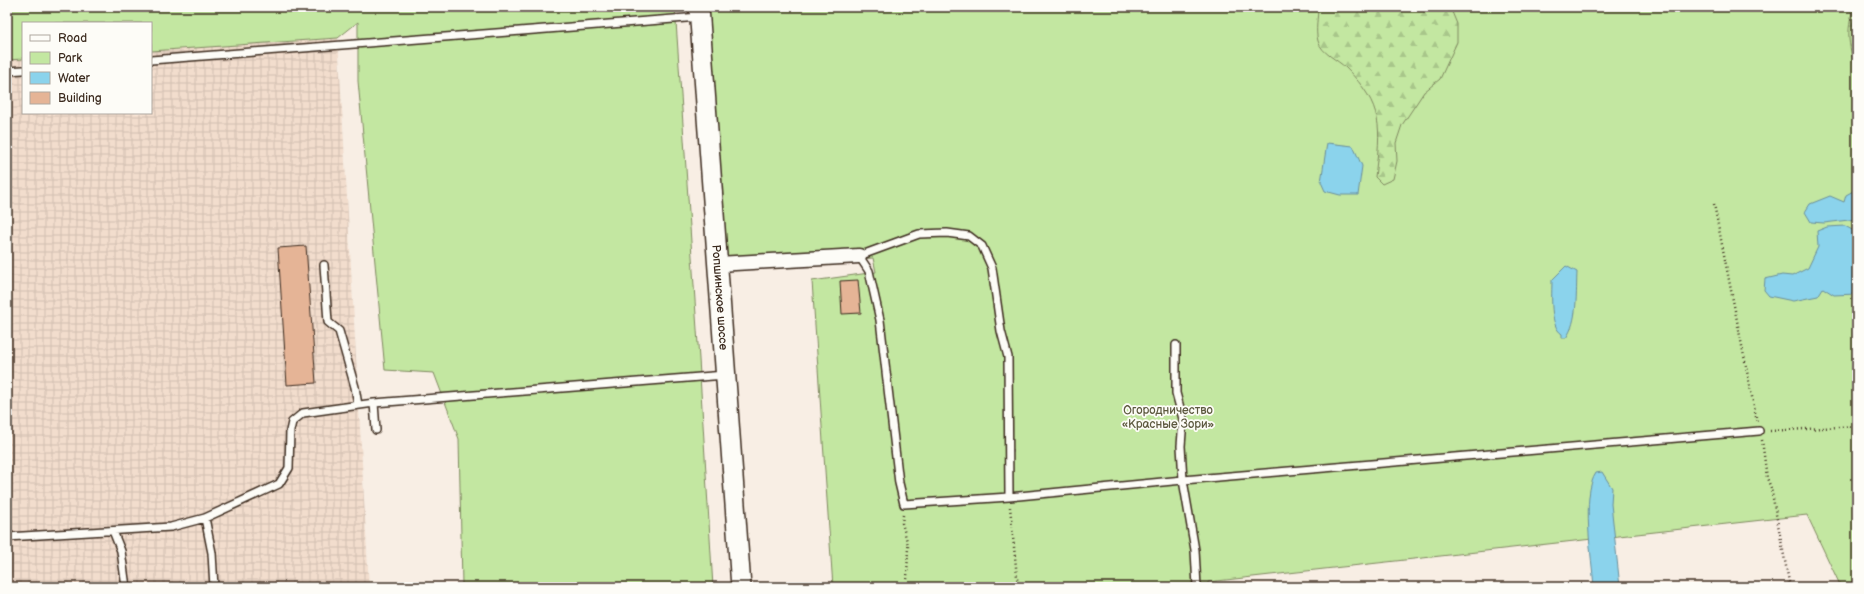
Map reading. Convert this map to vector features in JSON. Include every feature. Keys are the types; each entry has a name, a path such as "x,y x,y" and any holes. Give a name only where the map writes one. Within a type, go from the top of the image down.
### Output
{"main road":[{"name":"Ропшинское шоссе","path":"700,12 741,587"}],"street":[{"path":"718,264 859,256"}],"lane":[{"path":"152,60 700,12"},
{"path":"7,71 22,70"},
{"path":"1009,497 1008,357 1001,331 992,268 982,246 970,236 919,234 859,256 869,271 880,320 899,483 904,504 1009,497 1183,480 1759,431"},
{"path":"324,265 328,322 339,331 355,387 358,405"},
{"path":"1176,346 1176,393 1183,419 1181,446 1183,480 1194,550 1197,587"},
{"path":"7,537 171,527 205,518 279,484 289,468 290,431 296,417 303,413 374,403 726,374"},
{"path":"374,403 376,430"},
{"path":"205,518 212,553 214,587"},
{"path":"113,531 121,551 126,587"}],"path":[{"path":"1714,204 1759,431 1764,444 1767,478 1771,488 1790,587"},
{"path":"1759,431 1857,426"},
{"path":"1009,497 1018,587"},
{"path":"904,504 902,523 908,545 907,583"}],"shaded area":[{"path":"338,38 369,587 7,587 7,60 22,59 22,114 152,114 152,51"}],"green space":[{"path":"7,7 675,7 713,587 438,587 462,585 459,439 434,373 385,370 358,81 358,22 338,38 152,51 152,22 22,22 22,59 7,60"},
{"name":"Огородничество «Красные Зори»","path":"708,7 1857,7 1857,587 1841,587 1807,515 1208,582 1208,587 833,587 812,281 876,272 873,258 726,267"},
{"path":"1318,7 1450,7 1457,24 1457,42 1440,79 1424,92 1402,125 1396,143 1397,161 1393,179 1382,184 1375,177 1378,131 1377,118 1373,106 1367,94 1346,68 1326,53 1320,46 1317,33"},
{"path":"1854,7 1857,7 1857,73 1849,40 1851,16"}],"water":[{"path":"1327,143 1353,146 1362,166 1358,195 1340,195 1325,191 1321,182"},
{"path":"1857,189 1857,198 1855,199 1857,202 1857,219 1824,223 1811,222 1805,212 1810,204 1830,196 1844,202 1846,195"},
{"path":"1845,226 1854,231 1857,230 1857,294 1834,295 1823,288 1818,296 1793,301 1769,296 1764,290 1765,279 1782,275 1792,276 1808,268 1818,247 1817,231 1827,227"},
{"path":"1566,266 1577,272 1576,297 1573,323 1566,338 1562,338 1562,334 1558,330 1553,317 1552,280"},
{"path":"1602,472 1612,488 1611,504 1620,587 1594,587 1588,511 1589,496 1596,473"}],"building":[{"path":"306,246 316,383 287,385 278,248"},
{"path":"858,280 861,313 842,314 840,281"}]}
